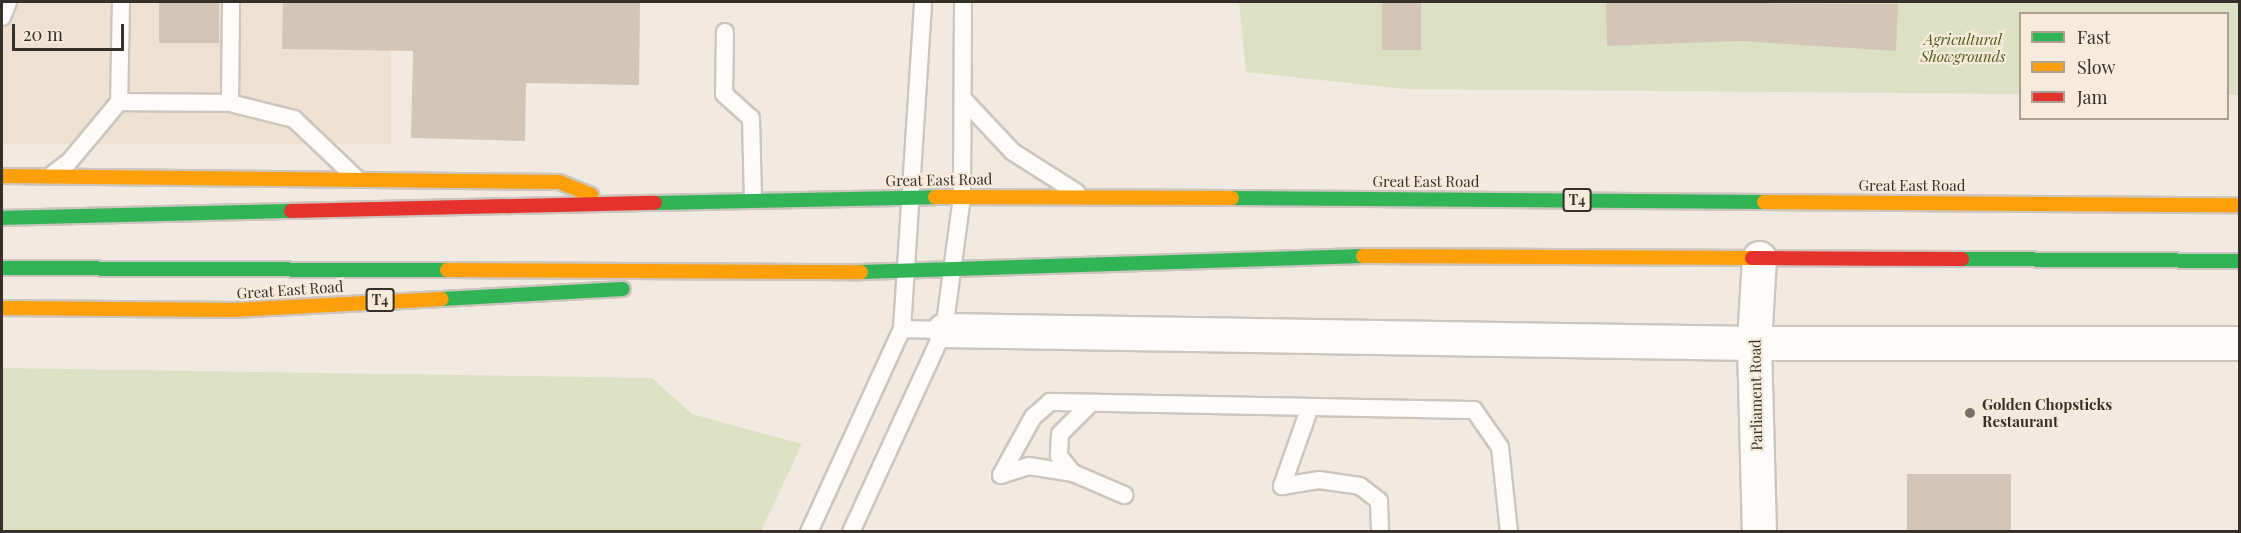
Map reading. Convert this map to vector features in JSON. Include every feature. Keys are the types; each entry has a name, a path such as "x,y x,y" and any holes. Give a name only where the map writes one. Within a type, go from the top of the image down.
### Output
{"main road":[{"name":"Great East Road","path":"2,176 559,182 612,203"},
{"name":"Great East Road","path":"2,218 914,196 2240,205"},
{"name":"Great East Road","path":"2,268 758,269 952,272 1380,255 2240,261"},
{"name":"Great East Road","path":"2,308 234,310 692,285 758,269"}],"street":[{"name":"Parliament Road","path":"1759,258 1754,343 1759,531"},
{"path":"944,330 1754,343 2240,343"}],"lane":[{"path":"2,17 8,2"},
{"path":"50,176 69,162 119,102 121,2"},
{"path":"230,103 231,2"},
{"path":"809,531 902,329 914,196 923,2"},
{"path":"851,531 944,330 962,196 963,2"},
{"path":"725,32 724,94 752,118 753,200"},
{"path":"964,100 1013,152 1083,196"},
{"path":"119,102 230,103 294,119 358,179"},
{"path":"902,329 944,330"},
{"path":"1124,495 1073,473 1029,466 1001,475 1033,417 1050,402 1474,410 1500,447 1509,531"},
{"path":"1073,473 1059,456 1060,434 1092,403"},
{"path":"1310,407 1282,486 1319,480 1360,486 1378,501 1380,529"}],"shaded area":[{"path":"2,2 391,2 391,144 2,144"}],"green space":[{"name":"Agricultural Showgrounds","path":"1239,2 2239,2 2239,95 2229,95 2229,12 2019,12 2019,94 1405,89 1246,72"},
{"path":"2,368 652,378 692,414 802,444 761,531 2,531"}],"building":[{"path":"159,2 219,2 219,43 159,43"},
{"path":"283,2 640,2 639,85 526,83 525,141 411,138 413,51 282,49"},
{"path":"1382,2 1421,2 1421,50 1382,50"},
{"path":"1606,2 1898,4 1896,51 1739,41 1607,46"},
{"path":"1907,474 2011,474 2011,531 1907,531"}],"traffic: fast":[{"path":"655,203 935,197"},
{"path":"1232,198 1764,202"},
{"path":"2,218 291,211"},
{"path":"861,272 1363,256"},
{"path":"1962,259 2240,261"},
{"path":"2,268 447,270"},
{"path":"442,299 623,289"}],"traffic: slow":[{"path":"2,176 559,182 591,195"},
{"path":"935,197 1232,198"},
{"path":"1764,202 2240,205"},
{"path":"1363,256 1752,258"},
{"path":"447,270 861,272"},
{"path":"2,308 234,310 442,299"}],"traffic: jam":[{"path":"291,211 655,203"},
{"path":"1752,258 1962,259"}],"place":[{"name":"Golden Chopsticks Restaurant","path":"1970,413"}]}
